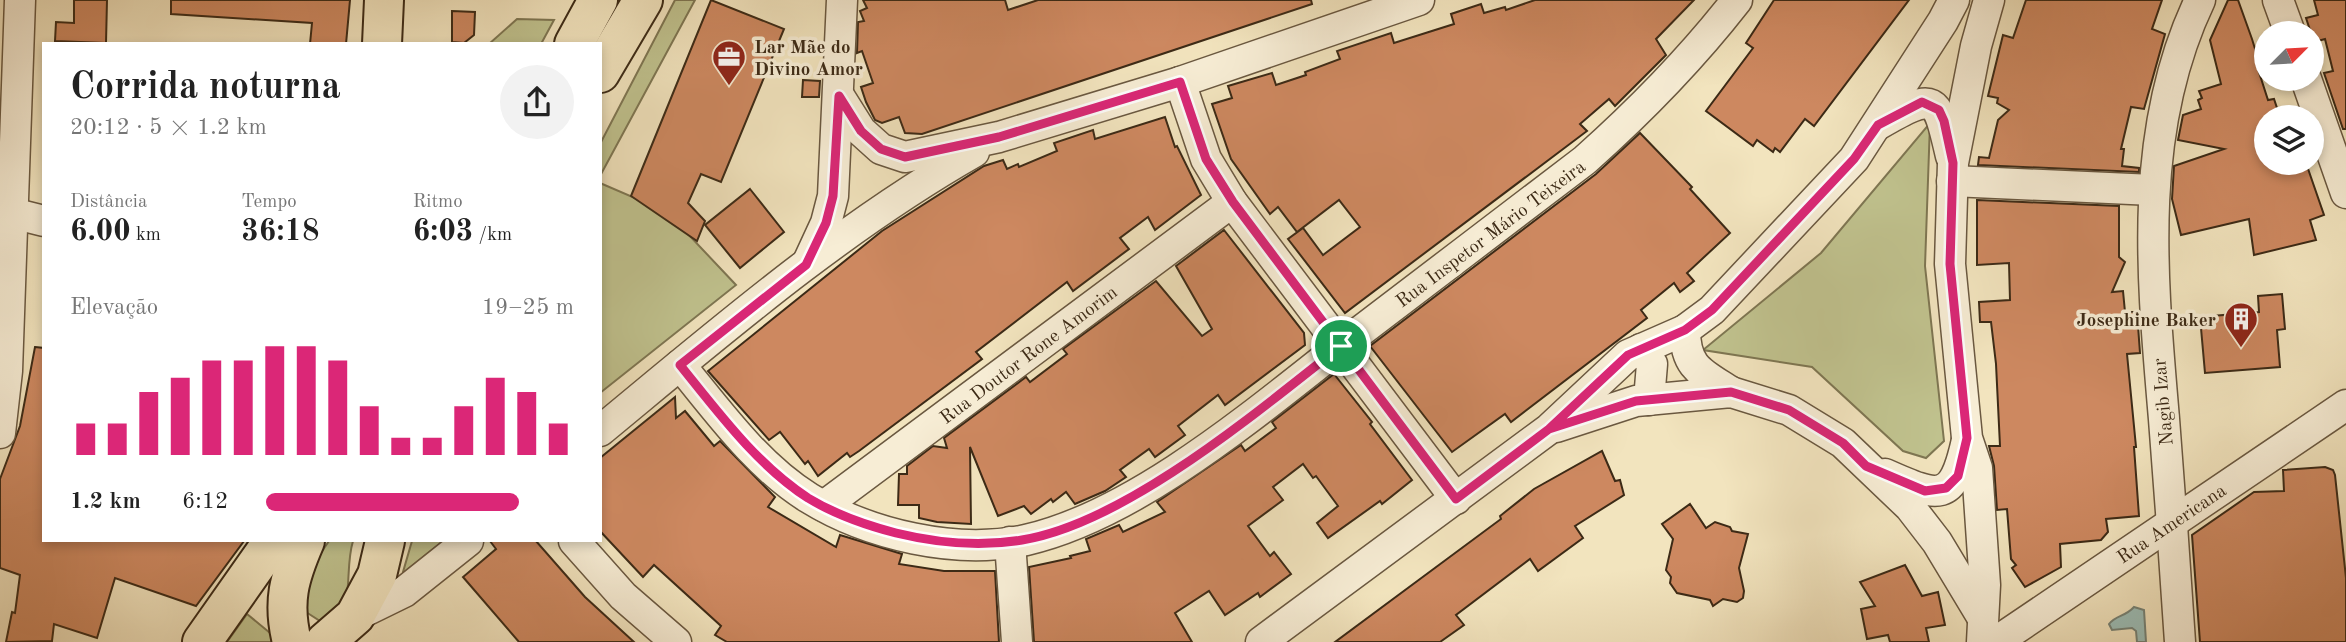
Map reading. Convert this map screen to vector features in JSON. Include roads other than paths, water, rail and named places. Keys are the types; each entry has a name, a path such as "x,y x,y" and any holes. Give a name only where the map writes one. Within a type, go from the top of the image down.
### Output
{"main road":[{"path":"382,42 384,0"},
{"path":"575,42 598,0"},
{"path":"602,70 642,0"},
{"path":"202,642 272,542"},
{"path":"292,642 286,611 287,593 305,542"},
{"path":"355,629 364,542"},
{"path":"325,642 355,629 377,575 386,542"}],"street":[{"path":"0,433 7,371 6,209 20,0"},
{"path":"806,265 826,223 833,196 842,0"},
{"path":"839,96 861,131 881,149 905,157 999,137 1180,82 1353,11 1419,0"},
{"name":"Rua Inspetor Mário Teixeira","path":"680,365 728,423 773,470 808,498 848,519 914,537 956,543 1025,540 1077,523 1125,499 1219,440 1585,160 1634,117 1708,37 1737,0"},
{"path":"1261,642 1549,429 1628,355 1685,330 1712,310 1854,159 1878,125 1954,0"},
{"path":"1982,629 1985,585 1977,468 1967,438 1950,264 1952,172 1976,46 1989,0"},
{"name":"Nagib Izar","path":"2180,642 2155,320 2153,190 2157,146 2171,78 2186,28 2200,0"},
{"path":"2278,0 2286,21"},
{"path":"1180,82 1206,159 1233,202 1456,499"},
{"path":"2310,91 2346,193"},
{"path":"1878,125 1907,108 1922,102 1930,104 1939,110 1944,121 1952,172"},
{"path":"602,429 806,265 916,185 999,137"},
{"path":"1952,172 2153,190"},
{"name":"Rua Doutor Rone Amorim","path":"824,506 1233,202"},
{"path":"6,209 42,220"},
{"path":"1685,330 1685,351 1694,367 1731,392 1789,410 1843,443 1910,507 1925,526 1982,629"},
{"path":"1634,403 1652,364 1642,349"},
{"path":"1605,374 1604,390 1634,403"},
{"path":"1549,429 1634,403 1731,392"},
{"name":"Rua Americana","path":"1996,642 2346,405"},
{"path":"1866,466 1925,491 1946,488 1958,476 1967,438"},
{"path":"355,629 467,542"},
{"path":"575,542 623,596 676,642"},
{"path":"1010,542 1017,642"}],"water":[{"path":"2134,607 2144,610 2146,642 2137,642 2136,631 2132,628 2112,630 2109,624"}],"place":[{"name":"Lar Mãe do Divino Amor","path":"729,87"},
{"name":"Josephine Baker","path":"2241,349"}]}
